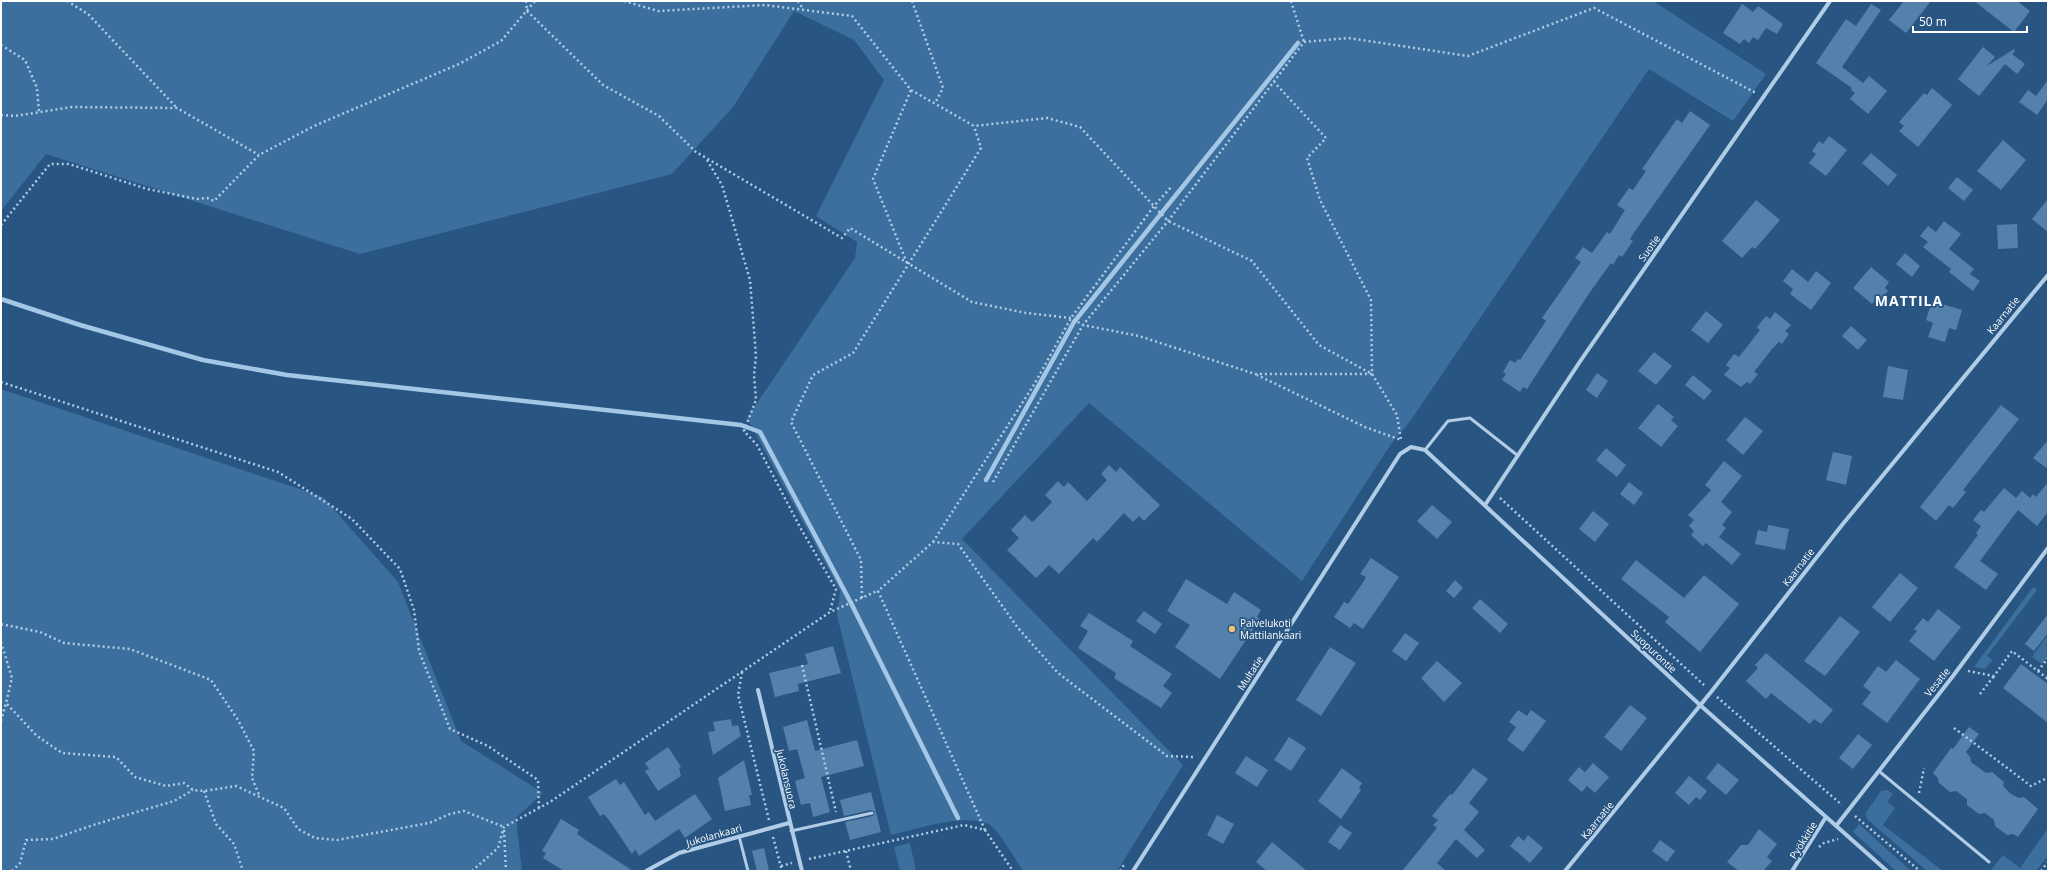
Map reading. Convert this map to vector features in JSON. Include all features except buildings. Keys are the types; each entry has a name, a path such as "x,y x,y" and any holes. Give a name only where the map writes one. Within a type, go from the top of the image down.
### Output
{"street":[{"name":"Suotie","path":"1485,505 1517,455 1830,1"},
{"name":"Kaarnatie","path":"1565,871 1700,705 1838,529 2048,275"},
{"name":"Multatie","path":"1133,871 1400,454 1411,447 1425,450"},
{"name":"Suopurontie","path":"1425,450 1700,705 1887,871"},
{"name":"Vesatie","path":"1836,826 1880,772 2048,548"},
{"name":"Jukolansuora","path":"758,690 789,823 802,871"},
{"name":"Pyökkitie","path":"1792,871 1826,817"},
{"name":"Jukolankaari","path":"646,871 679,853 789,823"}],"lane":[{"path":"1425,450 1448,421 1470,418 1517,455"},
{"path":"1880,772 1989,862"},
{"path":"791,831 872,813"},
{"path":"739,836 748,871"}],"path":[{"path":"67,1 88,14 177,108 259,154"},
{"path":"526,1 527,11 603,85 659,116 696,152 842,238 850,228 972,302 1026,313 1071,318 1083,325 1139,336 1256,374 1365,427 1401,440 1397,415 1372,374 1319,345 1252,262 1168,221 1080,127 1048,118 974,126 912,90 852,16 765,5 658,11 624,1"},
{"path":"1,225 50,164 69,164 147,189 197,199 207,198 214,201 259,154 314,126 459,64 501,41 535,1"},
{"path":"798,1 803,10"},
{"path":"912,1 943,88 935,103"},
{"path":"1291,1 1304,42"},
{"path":"993,482 1083,325 1168,221 1304,42 1348,38 1468,56 1594,8 1763,97"},
{"path":"1,45 25,60 37,88 40,112"},
{"path":"1274,82 1326,138 1307,158 1320,200 1371,300 1372,374"},
{"path":"908,264 873,179 912,90"},
{"path":"1,115 15,116 72,107 177,108"},
{"path":"862,598 861,560 791,422 813,375 853,353 981,148 974,126"},
{"path":"706,158 722,185 750,280 756,356 754,375 756,400 744,431 757,445 801,529 836,589 830,612"},
{"path":"472,871 498,848 504,827 539,808 830,612 878,591 934,542 1035,383 1071,318 1154,206 1172,186"},
{"path":"1256,374 1372,374"},
{"path":"1,382 278,472 352,519 400,569 414,610 418,651 450,729 488,746 538,780 539,808"},
{"path":"934,542 958,544 1018,628 1058,673 1167,756 1193,757"},
{"path":"878,591 985,830 1013,871"},
{"path":"1,624 40,632 64,643 130,649 211,680 238,720 254,751 252,778 260,797"},
{"path":"1,642 12,678 1,721"},
{"path":"1980,694 2012,651 2048,679"},
{"path":"2038,671 2048,658"},
{"path":"802,664 838,821"},
{"path":"1967,670 1994,676"},
{"path":"742,672 738,695 770,828 782,871"},
{"path":"6,703 37,736 62,754 116,757 135,778 166,786 184,783 193,790 204,791 236,786 284,808 298,830 315,838 336,840 429,822 450,814 464,811 504,827"},
{"path":"1954,728 2031,786 2047,778"},
{"path":"1917,802 1924,768"},
{"path":"12,871 20,863 26,840 53,839 93,825 174,801 193,790"},
{"path":"204,791 216,824 234,844 243,871"},
{"path":"781,866 846,850 964,825 985,830"},
{"path":"504,827 506,871"},
{"path":"846,850 851,871"},
{"path":"2041,871 2048,862"}],"shaded area":[{"path":"1,1 1653,1 1766,74 1733,121 1649,69 1411,420 1391,444 1302,581 1089,403 962,539 1183,765 1117,871 1023,871 997,832 988,824 977,821 966,820 940,823 891,835 837,615 840,591 747,418 855,258 857,242 816,216 884,80 854,40 794,11 733,107 672,174 360,254 46,154 1,211"},
{"path":"1,389 323,497 398,582 461,741 543,793 516,818 522,871 1,871"},
{"path":"2033,587 2037,590 1987,656 1993,660 1985,669 1974,667"},
{"path":"2046,637 2048,638 2048,651 2046,654 2048,657 2042,664 2032,657"},
{"path":"1887,790 1893,794 1887,802 1895,808 1883,825 1943,871 1927,871 1867,819 1865,814 1881,791"},
{"path":"1859,824 1911,871 1896,871 1853,832"},
{"path":"2048,828 2048,856 2036,871 1990,871 2003,855 2020,868"},
{"path":"910,843 916,871 900,871 894,847"}],"waterway":[{"path":"986,480 1074,322 1298,43"},
{"path":"1,299 80,325 203,360 287,375 741,425 760,432 851,603 958,818"}],"place":[{"name":"Palvelukoti Mattilankaari","path":"1232,629"}],"district":[{"name":"MATTILA","path":"1909,300"}]}
